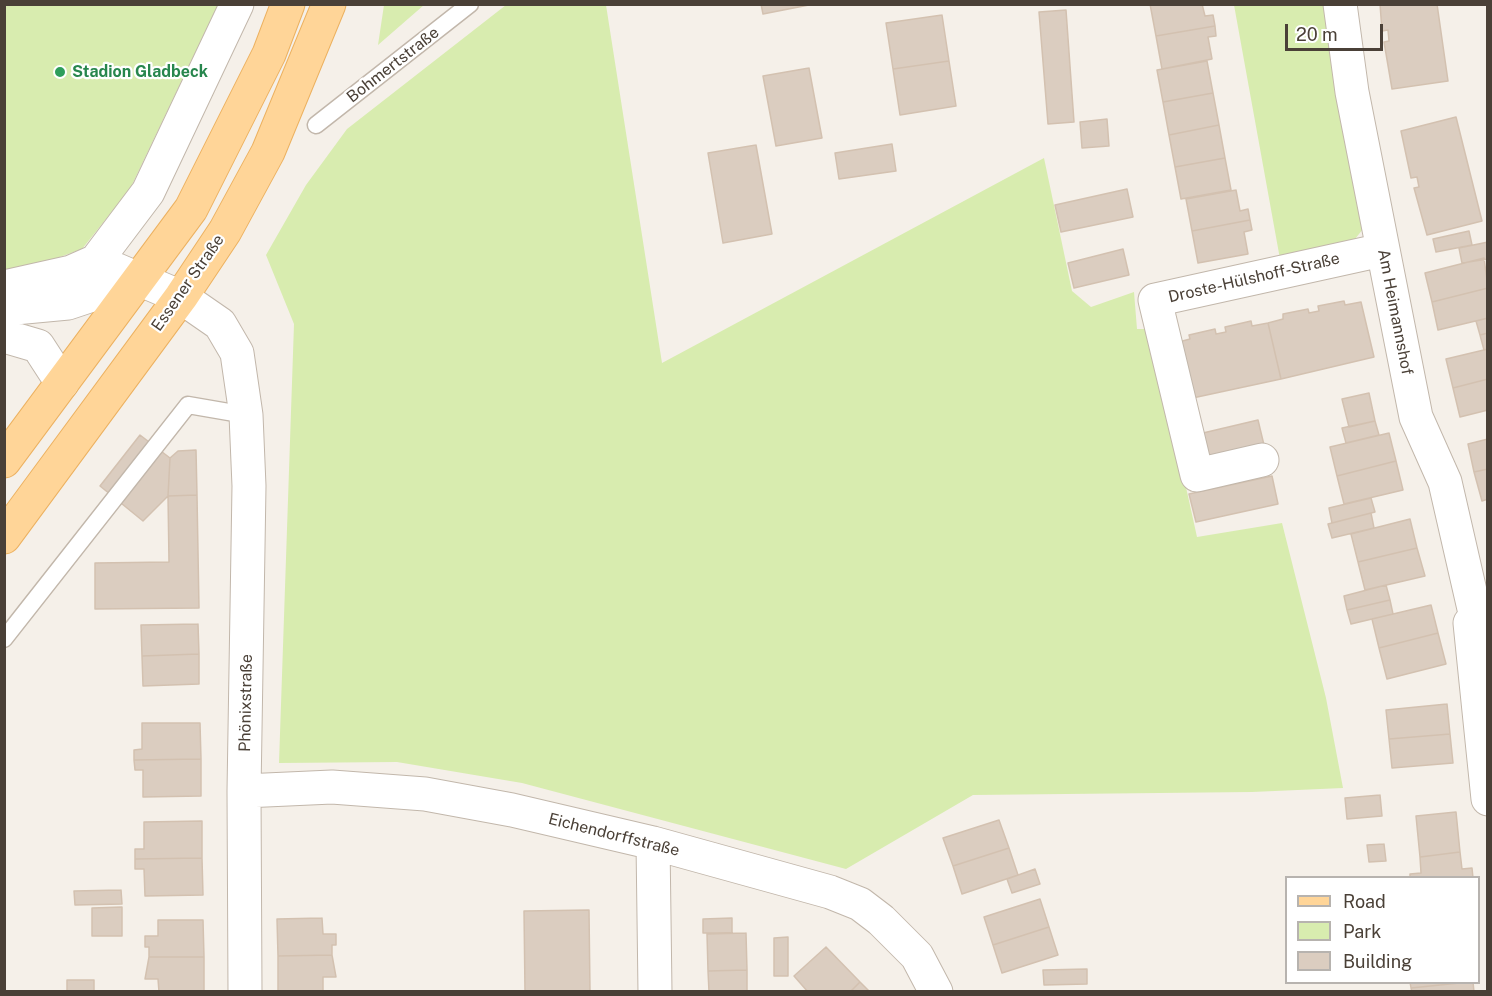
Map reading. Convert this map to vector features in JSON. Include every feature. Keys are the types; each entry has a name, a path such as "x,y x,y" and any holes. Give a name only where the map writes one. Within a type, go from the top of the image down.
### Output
{"main road":[{"path":"4,461 191,209 269,54 288,4"},
{"name":"Essener Straße","path":"4,537 181,297 225,231 268,152 329,4"}],"street":[{"path":"4,287 71,272 96,261 148,192 237,4"},
{"name":"Am Heimannshof","path":"1340,4 1352,92 1416,417 1445,482 1472,618 1488,799"},
{"name":"Droste-Hülshoff-Straße","path":"1262,460 1197,475 1155,300 1382,249"},
{"name":"Phönixstraße","path":"96,261 181,297 220,324 237,353 246,415 249,486 244,791 245,992"},
{"path":"4,309 68,303 140,279"},
{"path":"4,336 38,346 62,383"},
{"name":"Eichendorffstraße","path":"244,791 332,787 425,794 512,810 653,843 830,892 860,904 881,920 917,956 936,992"},
{"path":"653,843 655,992"}],"lane":[{"name":"Bohmertstraße","path":"316,126 470,4"},
{"path":"4,639 188,405 246,415"}],"green space":[{"path":"4,5 218,5 130,189 82,249 4,277"},
{"path":"384,5 424,5 378,45"},
{"path":"506,5 606,5 662,363 1044,158 1072,291 1091,307 1134,292 1137,329 1151,329 1197,537 1282,523 1326,698 1343,788 1252,792 973,795 846,869 522,783 397,762 279,763 294,324 266,255 306,185 347,129"},
{"path":"1234,5 1329,5 1363,229 1355,239 1346,244 1280,259"}],"building":[{"path":"761,4 814,4 763,14"},
{"path":"1150,4 1202,4 1205,16 1213,15 1215,26 1156,36"},
{"path":"1380,4 1437,4 1448,81 1392,89 1384,42 1389,41 1388,30 1382,31"},
{"path":"1066,10 1074,122 1048,124 1039,12"},
{"path":"942,15 949,61 893,69 886,23"},
{"path":"1215,26 1216,36 1208,37 1212,59 1162,69 1156,36"},
{"path":"949,61 956,106 900,115 893,69"},
{"path":"1207,61 1213,93 1163,102 1157,70"},
{"path":"809,68 822,138 776,146 763,76"},
{"path":"1213,93 1219,125 1169,135 1163,102"},
{"path":"1456,117 1482,221 1427,235 1414,188 1419,187 1417,177 1411,178 1401,131"},
{"path":"1107,119 1109,146 1082,148 1080,122"},
{"path":"1219,125 1225,158 1175,167 1169,135"},
{"path":"892,144 896,171 839,179 835,153"},
{"path":"756,145 772,234 723,243 708,153"},
{"path":"1225,158 1231,190 1181,199 1175,167"},
{"path":"1127,189 1133,217 1061,232 1055,205"},
{"path":"1236,190 1240,211 1248,209 1250,220 1192,231 1186,199"},
{"path":"1250,220 1252,230 1244,232 1248,254 1198,263 1192,231"},
{"path":"1469,231 1472,245 1436,252 1433,239"},
{"path":"1488,242 1488,259 1462,263 1459,248"},
{"path":"1123,249 1129,275 1074,288 1068,263"},
{"path":"1484,258 1488,288 1432,302 1425,273"},
{"path":"1488,288 1488,318 1438,330 1432,302"},
{"path":"1344,301 1345,305 1361,302 1374,357 1281,379 1268,323 1283,319 1283,314 1308,309 1309,313 1319,311 1318,306"},
{"path":"1488,318 1488,333 1480,335 1476,321"},
{"path":"1251,321 1252,326 1268,323 1281,379 1188,399 1175,343 1190,339 1189,335 1215,329 1216,334 1226,332 1225,327"},
{"path":"1488,333 1488,349 1484,350 1480,335"},
{"path":"1488,349 1488,379 1453,388 1446,359"},
{"path":"1488,379 1488,410 1460,417 1453,388"},
{"path":"1369,393 1375,421 1349,427 1342,399"},
{"path":"1258,420 1264,445 1209,458 1203,433"},
{"path":"1375,421 1379,435 1346,443 1342,428"},
{"path":"1389,433 1396,461 1337,476 1330,447"},
{"path":"140,435 170,458 168,496 143,521 100,486"},
{"path":"1488,439 1488,469 1474,472 1468,444"},
{"path":"196,450 197,495 168,496 170,458 178,451"},
{"path":"1396,461 1403,490 1344,504 1337,476"},
{"path":"1488,469 1488,499 1482,501 1474,472"},
{"path":"1272,476 1278,504 1196,522 1189,494"},
{"path":"197,495 199,608 95,609 95,563 169,562 168,496"},
{"path":"1371,498 1375,512 1332,523 1329,508"},
{"path":"1371,513 1374,528 1332,538 1328,524"},
{"path":"1410,519 1417,548 1358,562 1351,534"},
{"path":"1417,548 1425,576 1365,590 1358,562"},
{"path":"1386,585 1390,600 1347,610 1344,596"},
{"path":"1390,600 1393,614 1351,624 1347,610"},
{"path":"1431,605 1438,633 1379,648 1372,619"},
{"path":"198,624 199,654 142,656 141,625"},
{"path":"1438,633 1446,664 1387,679 1379,648"},
{"path":"199,654 199,684 143,686 142,656"},
{"path":"1447,704 1450,734 1389,739 1386,710"},
{"path":"142,723 200,723 201,759 134,760 134,750 142,749"},
{"path":"1450,734 1453,763 1392,768 1389,739"},
{"path":"201,759 201,796 143,797 143,770 135,770 134,760"},
{"path":"1380,795 1382,816 1347,819 1345,798"},
{"path":"1456,812 1460,852 1420,857 1416,816"},
{"path":"999,820 1009,848 953,866 943,838"},
{"path":"202,821 202,858 135,859 135,849 144,849 144,822"},
{"path":"1384,844 1386,861 1369,862 1367,845"},
{"path":"1009,848 1018,875 962,894 953,866"},
{"path":"1460,852 1462,869 1472,868 1473,876 1410,876 1410,874 1421,873 1420,857"},
{"path":"202,858 203,895 145,896 144,869 135,869 135,859"},
{"path":"1035,869 1040,884 1012,893 1007,879"},
{"path":"121,890 122,904 75,905 74,891"},
{"path":"1040,899 1049,927 993,945 984,917"},
{"path":"122,907 122,936 92,936 92,908"},
{"path":"589,910 590,992 525,992 524,911"},
{"path":"322,918 323,934 336,934 336,945 332,945 332,955 278,956 277,919"},
{"path":"732,918 732,933 703,933 703,919"},
{"path":"158,920 203,920 204,957 149,957 149,947 145,947 145,936 158,936"},
{"path":"1049,927 1058,955 1002,973 993,945"},
{"path":"746,933 747,970 708,971 707,934"},
{"path":"788,937 788,976 774,976 774,938"},
{"path":"826,947 860,982 850,992 808,992 794,976"},
{"path":"332,955 336,977 323,977 323,992 278,992 278,956"},
{"path":"149,957 204,957 204,992 159,992 158,979 145,979"},
{"path":"1087,969 1087,984 1044,985 1043,970"},
{"path":"747,970 747,992 709,992 708,971"},
{"path":"67,980 94,980 94,992 67,992"},
{"path":"860,982 870,992 850,992"},
{"path":"1410,984 1450,984 1411,988"},
{"path":"1473,984 1474,992 1412,992 1411,988"}],"place":[{"name":"Stadion Gladbeck","path":"60,72"}]}
